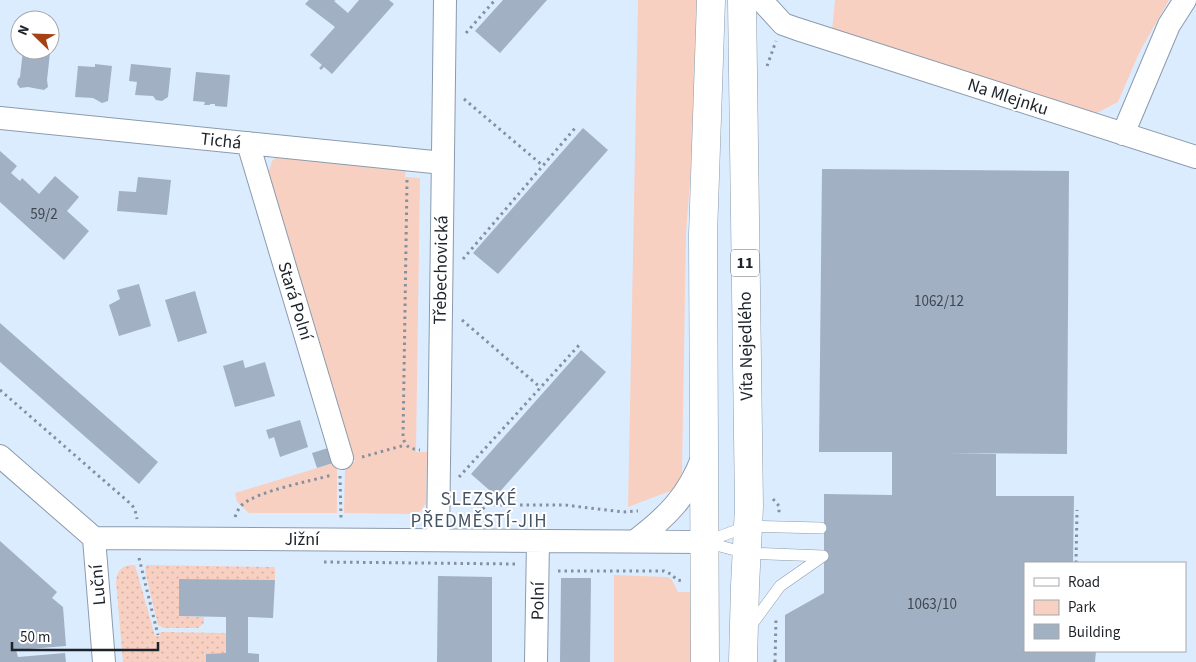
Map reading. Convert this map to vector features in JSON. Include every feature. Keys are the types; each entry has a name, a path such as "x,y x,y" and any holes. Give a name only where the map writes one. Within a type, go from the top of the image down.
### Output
{"main road":[{"path":"706,662 703,235 711,0"},
{"name":"Víta Nejedlého","path":"742,0 749,507 743,649"}],"street":[{"name":"Třebechovická","path":"438,540 445,0"},
{"name":"Na Mlejnku","path":"760,0 783,24 1123,134"},
{"path":"1185,0 1169,26 1123,134 1196,156"},
{"name":"Tichá","path":"0,118 443,163"},
{"name":"Stará Polní","path":"248,143 342,458"},
{"path":"634,541 662,520 675,507 692,481 704,451"},
{"path":"0,456 94,538"},
{"name":"Jižní","path":"94,538 138,552 438,540 705,542"},
{"name":"Luční","path":"94,538 104,662"},
{"name":"Polní","path":"536,662 538,540"}],"lane":[{"path":"705,542 747,539 821,528"},
{"path":"705,542 747,539 823,556 780,586 743,649"}],"path":[{"path":"465,34 495,0"},
{"path":"458,94 542,165"},
{"path":"457,266 576,127"},
{"path":"410,160 407,177 403,438 410,449 424,450"},
{"path":"456,316 541,388"},
{"path":"454,482 581,343"},
{"path":"0,390 132,505 137,516 138,552 158,635"},
{"path":"342,458 355,459 406,445"},
{"path":"244,517 234,517 242,504 253,498 291,485 340,473 341,518"},
{"path":"438,540 458,515 474,517 487,505 565,505 629,513 645,509"},
{"path":"1076,562 1077,510"},
{"path":"331,518 350,518"},
{"path":"138,552 149,560"},
{"path":"315,562 522,564 528,571 664,571 671,574 677,580 687,581"},
{"path":"775,662 776,618 779,612"}],"green space":[{"path":"638,0 704,0 686,233 682,472 674,496 670,491 628,507"},
{"path":"835,0 1169,0 1140,51 1118,102 1097,113 832,30"},
{"path":"282,152 406,164 405,177 420,178 416,452 427,452 426,503 421,511 412,514 344,513 345,468 348,463 355,462 268,173 272,161"},
{"path":"337,462 337,513 249,513 237,502 235,493"},
{"path":"130,565 135,565 155,636 160,636 160,633 163,632 226,633 226,653 206,654 206,662 123,662 116,582 120,570"},
{"path":"146,565 275,567 275,580 180,579 179,616 204,617 204,623 198,628 164,628 158,625 145,571"},
{"path":"614,575 668,577 672,580 678,592 692,592 693,662 614,662"}],"building":[{"path":"309,0 336,0 334,1 348,13 359,0 389,0 394,4 332,74 324,67 321,70 319,68 322,65 310,55 335,27 305,4"},
{"path":"503,0 547,0 500,53 475,31"},
{"path":"22,60 49,60 48,87 44,90 28,87 20,88 17,84 20,77"},
{"path":"95,64 112,66 108,101 102,103 93,98 75,97 78,66 95,67"},
{"path":"131,64 171,68 168,97 162,101 156,100 153,96 135,95 137,82 129,81"},
{"path":"196,72 230,75 227,107 215,106 215,104 204,105 205,102 193,101"},
{"path":"583,128 608,150 498,274 473,253"},
{"path":"0,151 17,166 11,173 20,181 22,178 39,194 55,176 79,197 67,211 89,231 64,260 0,202"},
{"path":"822,169 1069,171 1067,454 947,453 996,454 996,496 1074,496 1073,562 1024,562 1024,652 1096,652 1095,662 785,662 785,615 824,593 824,494 892,495 892,452 819,452"},
{"path":"138,177 171,180 167,215 117,211 119,191 136,192"},
{"path":"139,284 151,326 119,336 109,305 120,299 117,290"},
{"path":"195,291 207,333 178,342 165,300"},
{"path":"0,323 158,462 139,484 0,362"},
{"path":"581,350 606,372 496,496 471,474"},
{"path":"243,360 245,368 265,362 275,396 235,407 223,366"},
{"path":"300,420 308,447 280,457 274,437 269,439 266,430"},
{"path":"328,448 333,463 317,468 312,453"},
{"path":"0,541 57,592 52,598 63,607 66,646 16,650 18,657 65,653 66,662 0,662"},
{"path":"438,576 492,577 492,662 437,662"},
{"path":"561,578 591,578 590,662 560,662"},
{"path":"179,579 275,580 273,618 248,617 248,653 259,654 259,662 206,662 206,654 226,653 226,617 179,616"}],"district":[{"name":"SLEZSKÉ PŘEDMĚSTÍ-JIH","path":"479,510"}]}
